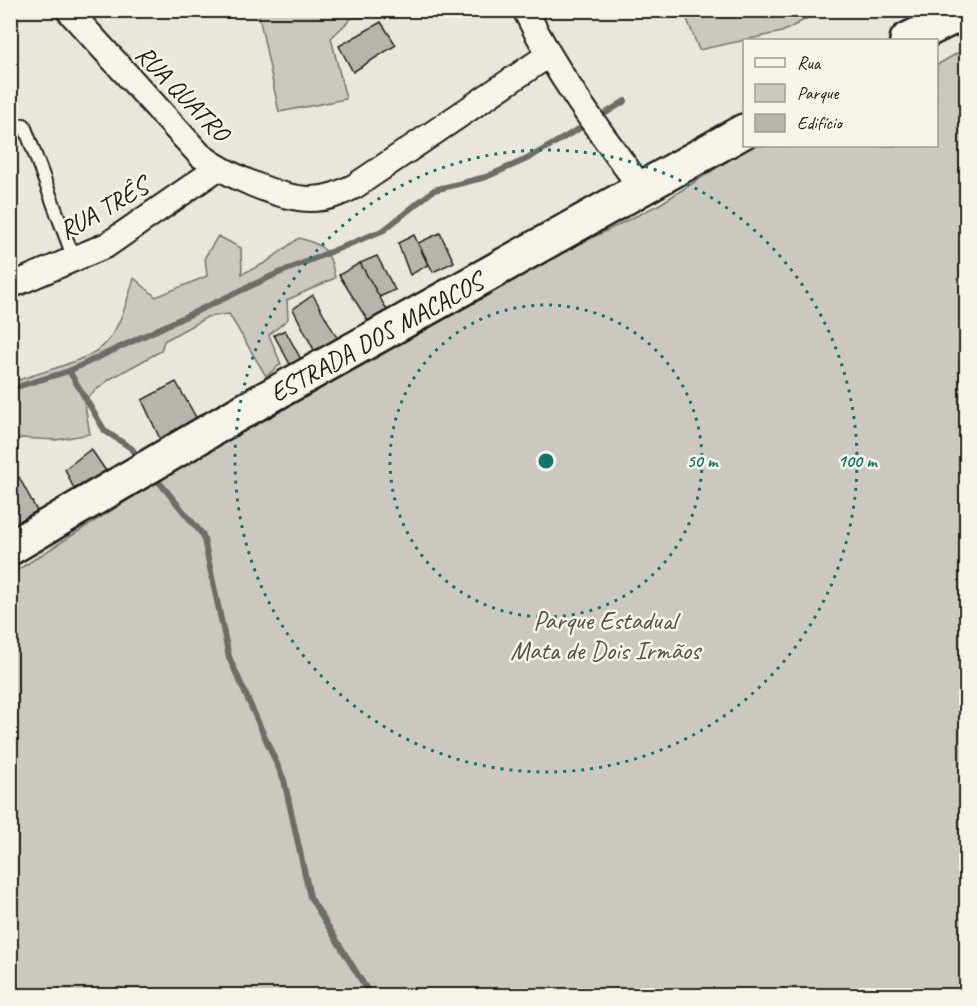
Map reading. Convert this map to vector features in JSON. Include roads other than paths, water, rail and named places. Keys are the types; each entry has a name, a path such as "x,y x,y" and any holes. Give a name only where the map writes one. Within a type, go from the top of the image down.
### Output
{"main road":[{"path":"909,39 966,10"},
{"name":"ESTRADA DOS MACACOS","path":"10,548 238,414 743,132"}],"street":[{"name":"RUA QUATRO","path":"68,10 200,155 218,168 285,194 310,199 332,197 355,186 548,56"},
{"path":"525,10 548,56 583,110 642,189"},
{"name":"RUA TRÊS","path":"10,286 123,235 218,168"}],"lane":[{"path":"24,125 74,259"}],"waterway":[{"path":"598,118 625,101"},
{"path":"69,371 274,275 384,230 434,190 486,177 527,159 589,123"},
{"path":"10,389 69,371 105,431 131,448 140,459"},
{"path":"154,476 203,535 229,657 284,780 310,897 371,996"},
{"path":"10,566 23,559"}],"park label":[{"name":"Parque Estadual Mata de Dois Irmãos","path":"605,635"}]}
